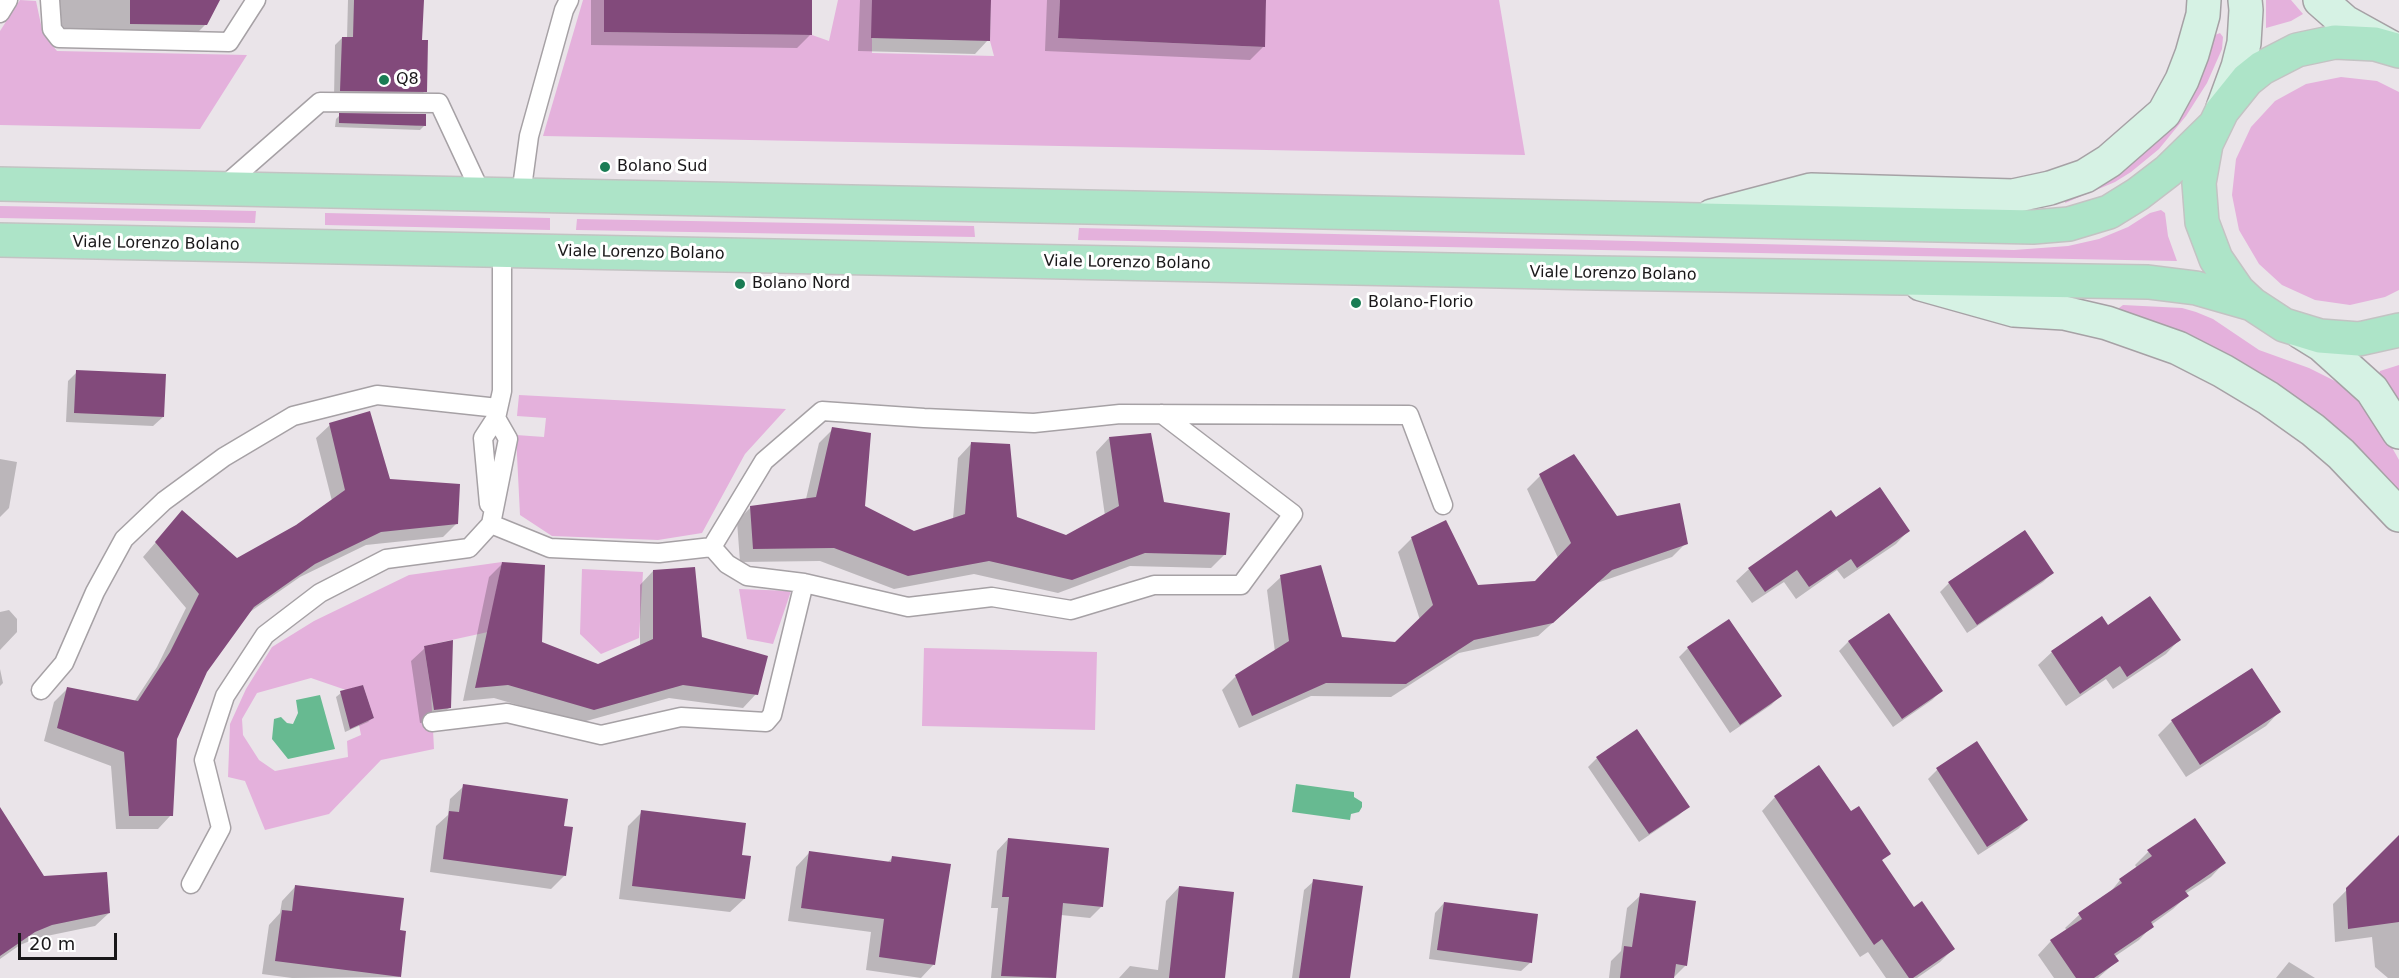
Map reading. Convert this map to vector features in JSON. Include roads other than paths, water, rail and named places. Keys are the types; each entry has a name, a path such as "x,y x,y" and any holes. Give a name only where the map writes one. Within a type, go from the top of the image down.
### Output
{"main road":[{"path":"1696,220 1811,190 2013,195 2050,188 2085,176 2109,161 2164,113 2182,80 2192,54 2203,15 2204,0"},
{"path":"2245,0 2244,43 2238,67 2201,164 2199,193 2202,222 2216,259 2238,291 2252,304 2284,325 2322,345 2372,390 2399,432"},
{"path":"2320,0 2344,22 2396,50"},
{"path":"0,184 2033,227 2069,224 2109,212 2138,194 2168,171 2217,118 2247,80 2279,58 2316,44 2345,41 2375,44 2396,50"},
{"name":"Viale Lorenzo Bolano","path":"0,240 2148,282 2196,288 2252,304"},
{"path":"1905,279 2014,310 2064,313 2107,322 2178,348 2223,370 2313,430 2341,454 2399,514"},
{"path":"2301,332 2359,339 2399,330"}],"lane":[{"path":"0,13 8,0"},
{"path":"50,0 52,29 59,39 229,42 256,0"},
{"path":"521,195 529,136 564,10 569,0"},
{"path":"222,189 321,102 439,103 482,195"},
{"path":"191,884 221,828 204,760 225,696 265,634 320,593 387,560 469,548 491,524 508,439 497,413 502,391 502,251"},
{"path":"41,690 64,663 95,592 124,539 164,501 224,457 293,416 376,395 497,413"},
{"path":"712,547 764,461 822,411 1034,423 1120,414 1409,415 1443,505"},
{"path":"712,547 727,564 747,576 804,583 908,607 992,597 1071,610 1154,585 1241,585 1293,514 1162,414"},
{"path":"491,524 550,548 659,553 712,547"},
{"path":"432,722 507,713 601,735 681,717 766,722 772,715 804,583"}],"place":[{"name":"Q8","path":"384,80"},
{"name":"Bolano Sud","path":"605,167"},
{"name":"Bolano Nord","path":"740,284"},
{"name":"Bolano-Florio","path":"1356,303"}]}
